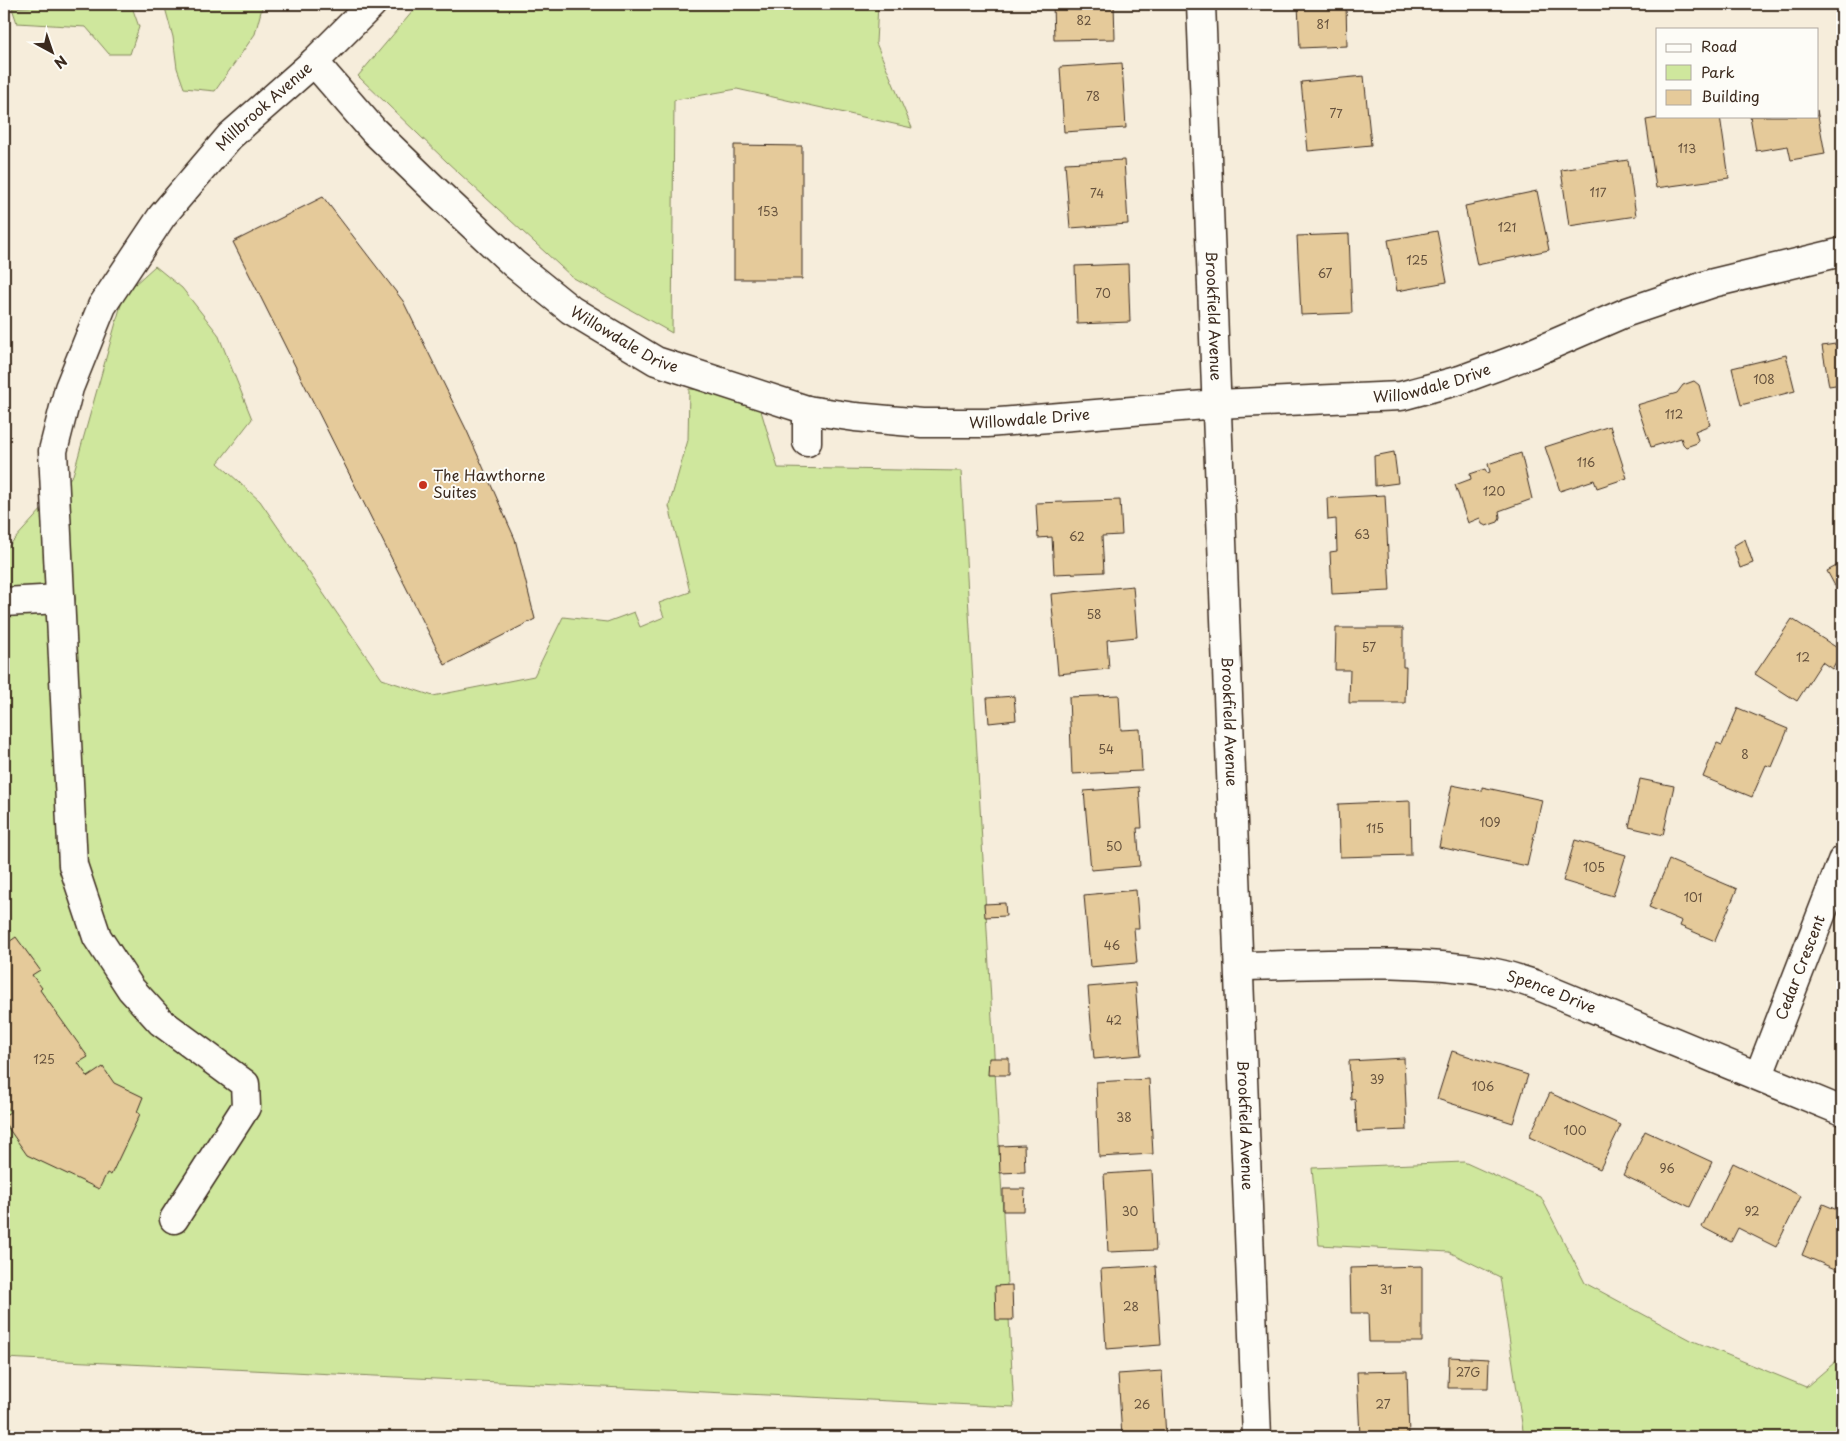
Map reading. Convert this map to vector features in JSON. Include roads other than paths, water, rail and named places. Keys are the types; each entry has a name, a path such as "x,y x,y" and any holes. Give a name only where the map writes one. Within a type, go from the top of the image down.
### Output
{"street":[{"name":"Millbrook Avenue","path":"174,1219 246,1107 245,1084 161,1022 131,989 97,937 73,866 53,451 68,388 102,306 162,216 230,136 314,62 372,4"},
{"name":"Brookfield Avenue","path":"1201,4 1257,1437"},
{"name":"Willowdale Drive","path":"314,62 373,130 437,192 514,264 571,310 656,361 807,410 922,423 987,423 1217,404 1401,396 1460,380 1530,354 1627,312 1713,283 1842,252"},
{"path":"807,410 807,442"},
{"path":"4,602 60,599"},
{"name":"Cedar Crescent","path":"1759,1075 1842,861"},
{"name":"Spence Drive","path":"1240,966 1402,964 1459,967 1492,972 1534,984 1759,1075 1842,1111"}],"place":[{"name":"The Hawthorne Suites","path":"423,485"}]}
